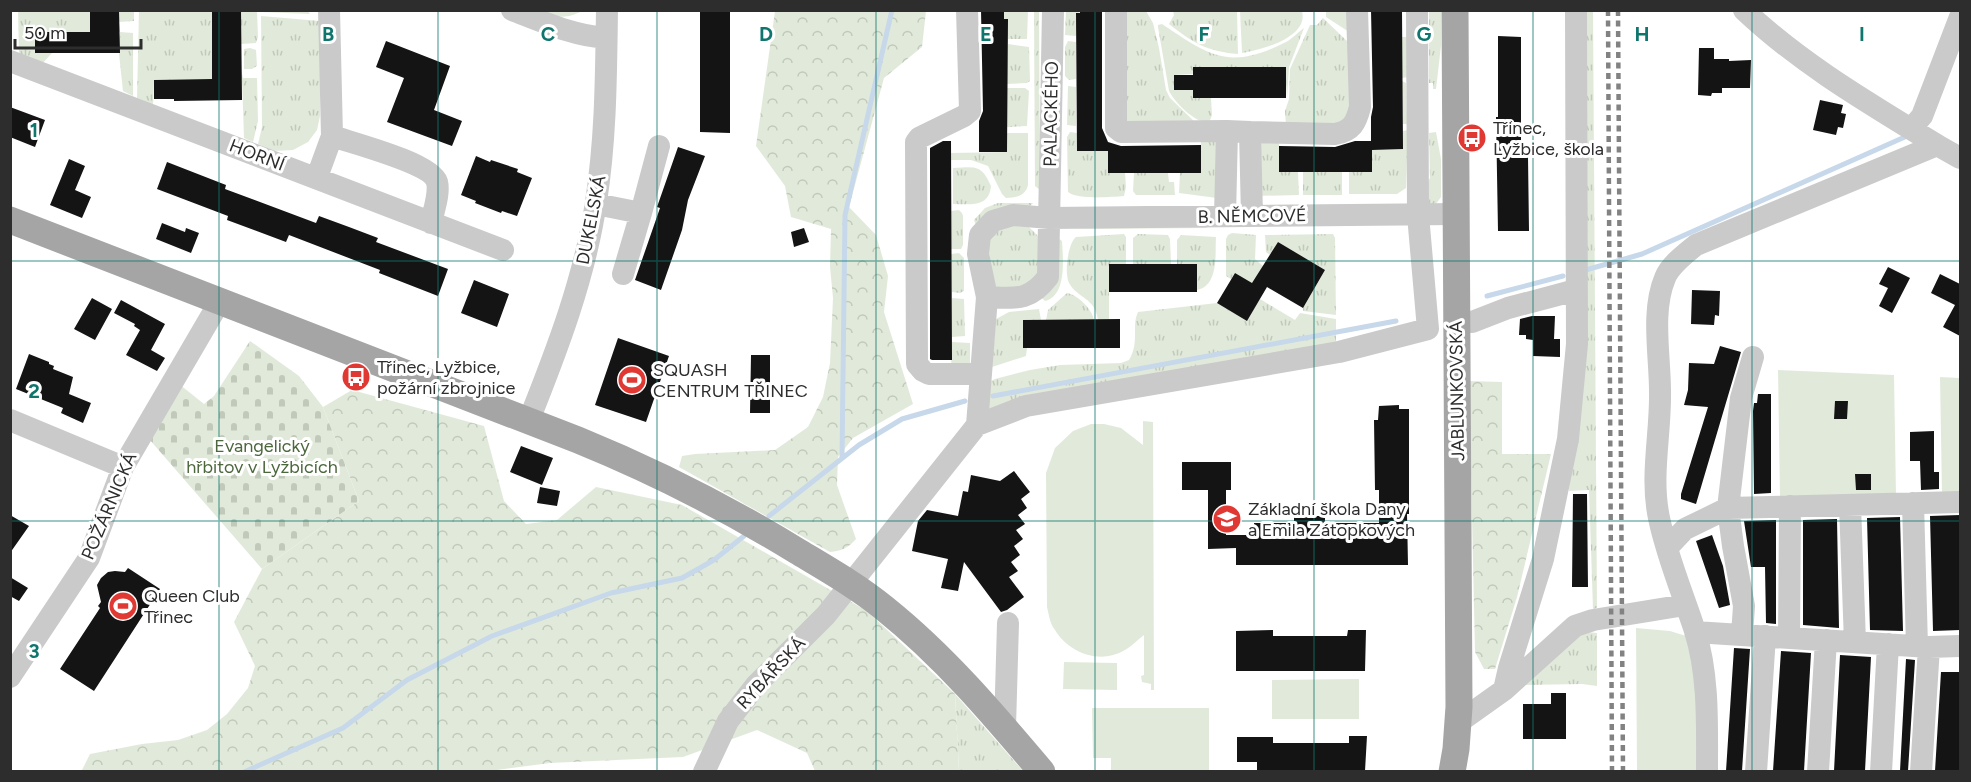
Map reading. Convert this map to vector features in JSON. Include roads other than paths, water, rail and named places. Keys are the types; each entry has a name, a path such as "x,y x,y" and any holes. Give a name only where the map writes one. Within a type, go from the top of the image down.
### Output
{"main road":[{"name":"JABLUNKOVSKÁ","path":"1452,771 1459,722 1455,10"},
{"path":"10,220 529,420 665,477 758,526 852,584 886,609 949,666 1042,771"}],"street":[{"path":"317,177 332,136 329,10"},
{"path":"512,10 575,33 606,38"},
{"name":"DUKELSKÁ","path":"529,420 578,284 596,204 607,81 607,10"},
{"path":"968,10 970,111 916,142 917,364 922,371 929,374 981,374"},
{"name":"PALACKÉHO","path":"1049,218 1053,10"},
{"path":"1116,10 1116,128 1121,132 1227,131 1335,134 1345,132 1352,127 1358,117 1360,107 1357,10"},
{"path":"987,297 1020,298 1038,291 1047,277 1049,218 1013,215 993,221 980,235 978,254 987,297 977,425 1026,406 1339,352 1428,329 1418,215 1417,10"},
{"path":"1504,690 1543,559 1568,439 1577,344 1576,10"},
{"path":"1744,10 1769,34 1834,81 1960,158"},
{"path":"1911,129 1922,116 1960,17"},
{"name":"HORNÍ","path":"10,61 503,250"},
{"path":"1225,216 1227,131"},
{"path":"1250,132 1252,216"},
{"path":"332,136 418,165 432,174 437,183 437,196 430,223"},
{"path":"1707,771 1707,716 1695,632 1667,548 1659,518 1655,489 1660,392 1659,299 1665,277 1696,245 1937,145"},
{"path":"623,274 659,146"},
{"path":"596,204 642,213"},
{"name":"B. NĚMCOVÉ","path":"1049,218 1456,214"},
{"path":"1472,322 1508,308 1576,290"},
{"name":"POŽÁRNICKÁ","path":"10,677 18,651 89,558 123,467 220,301"},
{"path":"1742,635 1744,606 1728,508 1741,398 1753,357"},
{"path":"10,420 123,467"},
{"name":"RYBÁŘSKÁ","path":"704,771 728,721 756,685 826,615 977,425"},
{"path":"1667,548 1685,529 1728,508 1960,502"},
{"path":"1913,503 1923,647 1921,771"},
{"path":"1850,505 1855,642"},
{"path":"1789,638 1790,506"},
{"path":"1459,722 1504,690 1575,626 1593,620 1685,605"},
{"path":"1005,727 1008,623"},
{"path":"1695,632 1923,647 1960,646"},
{"path":"1756,771 1765,636"},
{"path":"1818,771 1826,640"},
{"path":"1881,771 1888,644"}],"waterway":[{"path":"842,458 845,215 892,10"},
{"path":"1582,271 1642,254 1907,136"},
{"path":"1487,296 1563,276"},
{"path":"993,396 1396,321"},
{"path":"769,516 859,445 902,419 965,401"},
{"path":"244,772 343,728 407,680 492,636 611,593 682,578 714,560 744,536"}],"railway":[{"path":"1608,10 1612,772"},
{"path":"1618,10 1623,772"}],"place":[{"name":"Třinec, Lyžbice, škola","path":"1472,138"},
{"name":"Třinec, Lyžbice, požární zbrojnice","path":"356,377"},
{"name":"SQUASH CENTRUM TŘINEC","path":"632,380"},
{"name":"Základní škola Dany a Emila Zátopkových","path":"1227,519"},
{"name":"Queen Club Třinec","path":"123,606"}],"park label":[{"name":"Evangelický hřbitov v Lyžbicích","path":"262,456"}]}
